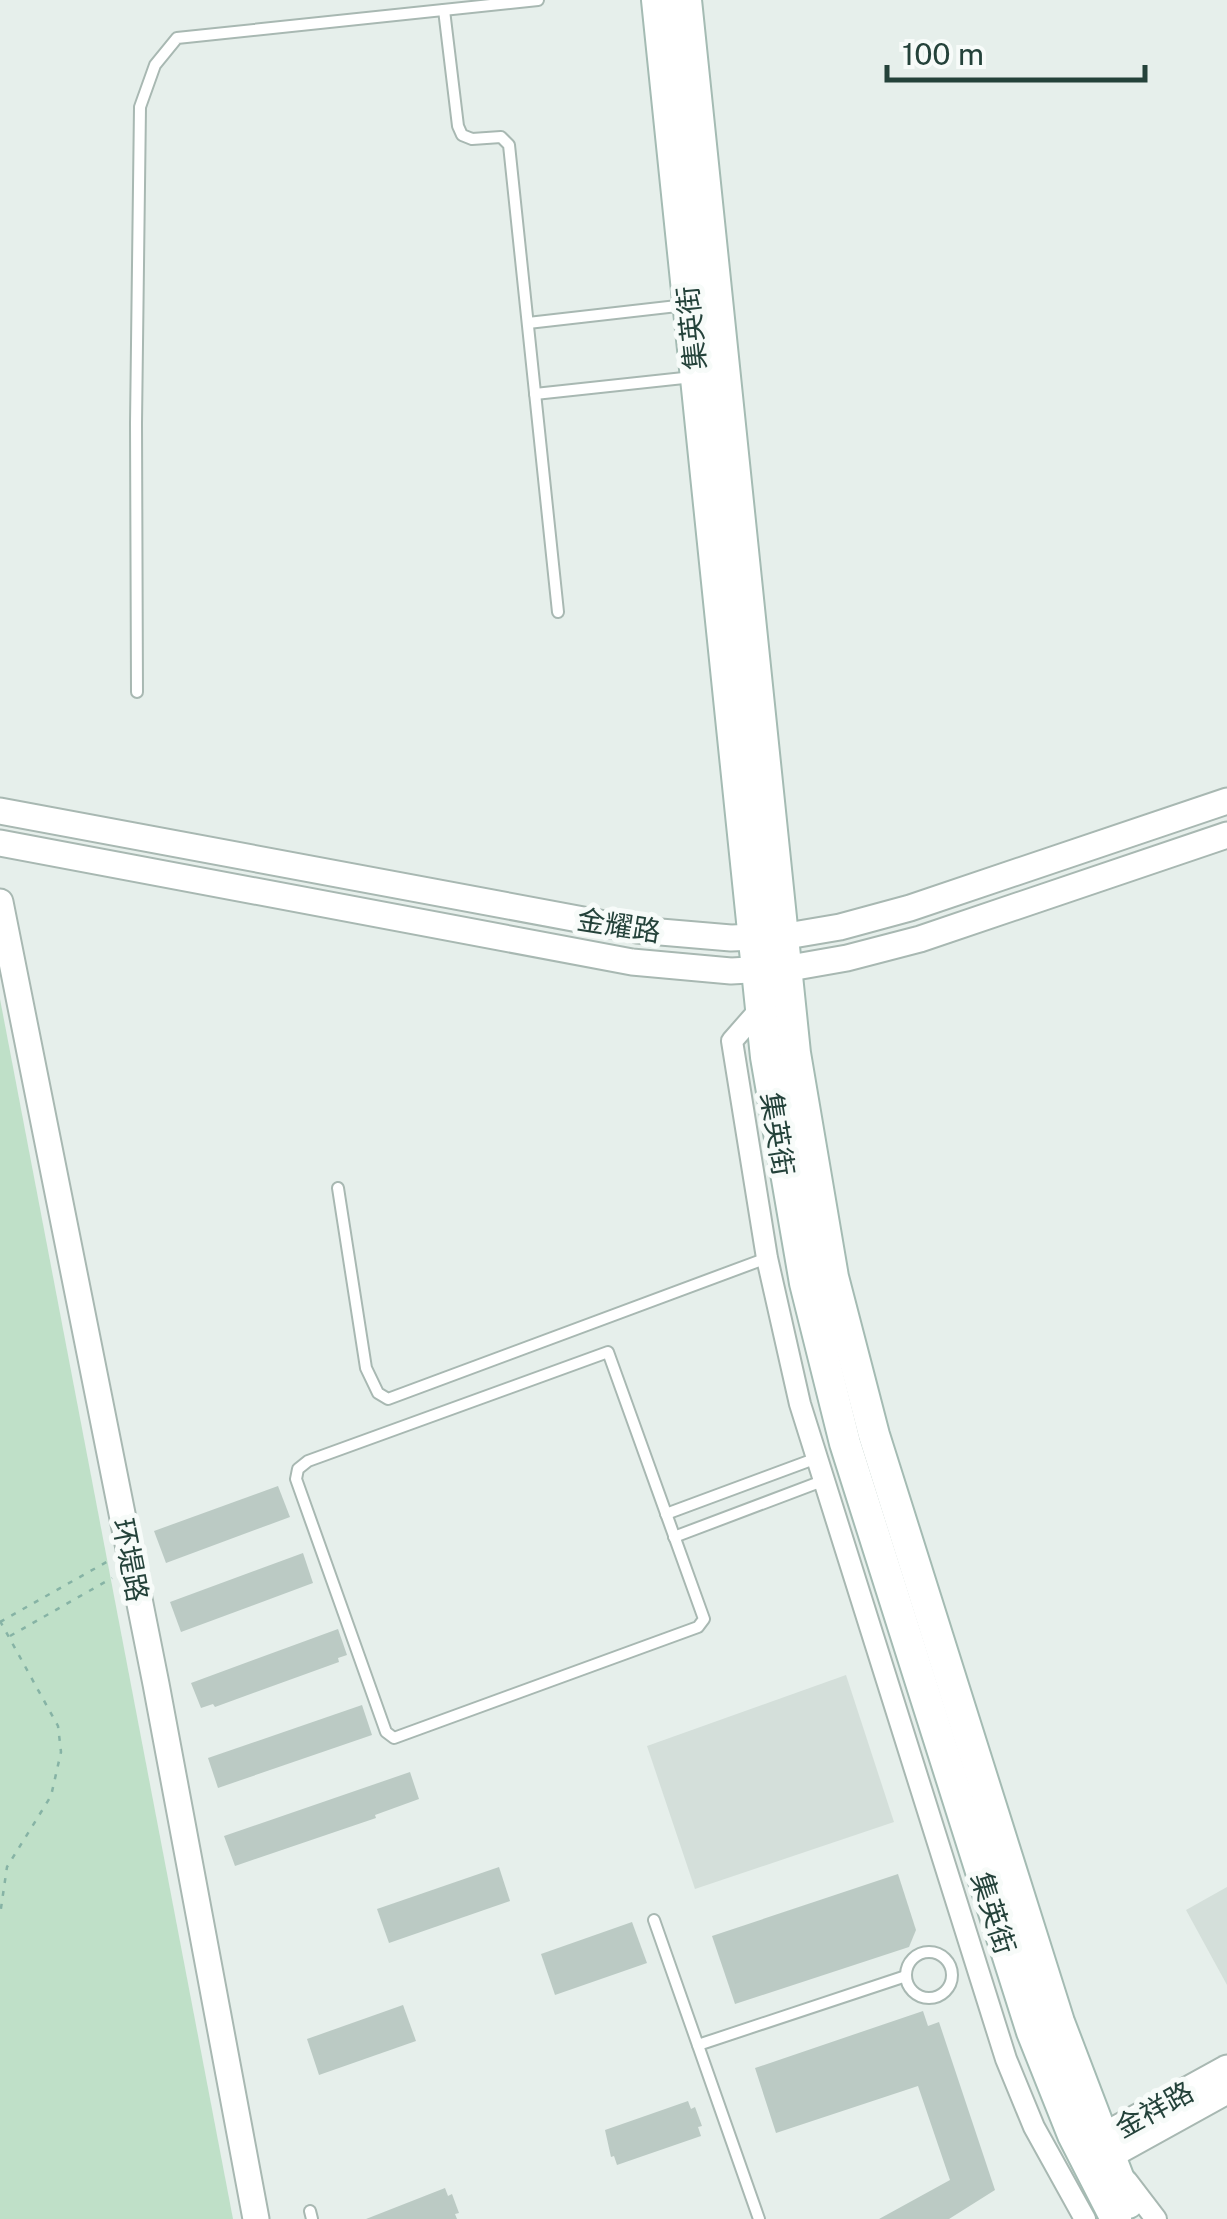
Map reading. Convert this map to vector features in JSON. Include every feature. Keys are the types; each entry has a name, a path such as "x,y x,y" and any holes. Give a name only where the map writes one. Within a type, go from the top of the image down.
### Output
{"main road":[{"name":"集英街","path":"657,0 696,376 768,937"},
{"name":"集英街","path":"686,0 771,969 795,1053 819,1204 856,1372 1060,2022 1116,2219"},
{"name":"集英街","path":"771,969 760,1008 790,1210 827,1380 1032,2032 1095,2153 1136,2219"}],"street":[{"name":"金耀路","path":"0,811 636,930 702,937 768,937 840,927 894,913 1227,801"},
{"name":"金耀路","path":"0,843 632,962 700,969 771,969 886,949 1227,835"},
{"name":"环堤路","path":"0,902 256,2219"},
{"path":"760,1008 732,1042 767,1258 800,1404 1006,2059 1034,2127 1085,2219"},
{"name":"金祥路","path":"1095,2153 1227,2068"},
{"name":"金祥路","path":"1095,2153 1227,2091"},
{"path":"1095,2153 1156,2219"}],"lane":[{"path":"137,692 140,107 146,83 166,48 178,38 538,0"},
{"path":"444,10 462,135 472,139 501,137 509,145 558,612"},
{"path":"528,323 688,304"},
{"path":"535,394 696,376"},
{"path":"338,1188 366,1368 378,1393 388,1399 767,1258"},
{"path":"608,1352 666,1514 704,1619 698,1628 394,1738 386,1732 296,1478 298,1469 308,1461 608,1352"},
{"path":"666,1514 818,1458"},
{"path":"674,1538 824,1480"},
{"path":"654,1920 759,2219"},
{"path":"926,1952 941,1956 952,1976 946,1990 933,1998 918,1995 906,1976 912,1960 926,1952"},
{"path":"951,1968 975,1960"},
{"path":"698,2045 906,1976"}],"path":[{"path":"0,1914 7,1867 52,1796 61,1752 58,1726 0,1622 130,1558"},
{"path":"9,1636 130,1558"}],"shaded area":[{"path":"846,1675 894,1822 695,1889 647,1746"},
{"path":"1227,1887 1227,1985 1186,1910"}],"green space":[{"path":"0,999 233,2219 0,2219"}],"building":[{"path":"278,1486 290,1517 166,1563 154,1531"},
{"path":"303,1553 313,1583 181,1632 170,1602"},
{"path":"338,1629 347,1655 338,1658 339,1662 215,1707 213,1704 201,1708 191,1683"},
{"path":"362,1705 372,1735 218,1788 208,1758"},
{"path":"410,1772 419,1799 375,1815 376,1818 235,1866 224,1836"},
{"path":"499,1867 510,1901 389,1943 377,1909"},
{"path":"898,1874 916,1930 909,1947 735,2004 712,1936"},
{"path":"632,1922 647,1963 555,1995 541,1954"},
{"path":"403,2005 416,2041 319,2075 307,2039"},
{"path":"923,2011 928,2026 939,2022 995,2190 949,2219 879,2219 950,2180 918,2086 776,2133 755,2068"},
{"path":"688,2101 691,2109 695,2107 702,2126 698,2127 701,2136 617,2165 611,2157 605,2130"},
{"path":"445,2188 448,2196 452,2194 459,2213 455,2214 457,2219 366,2219"}]}
